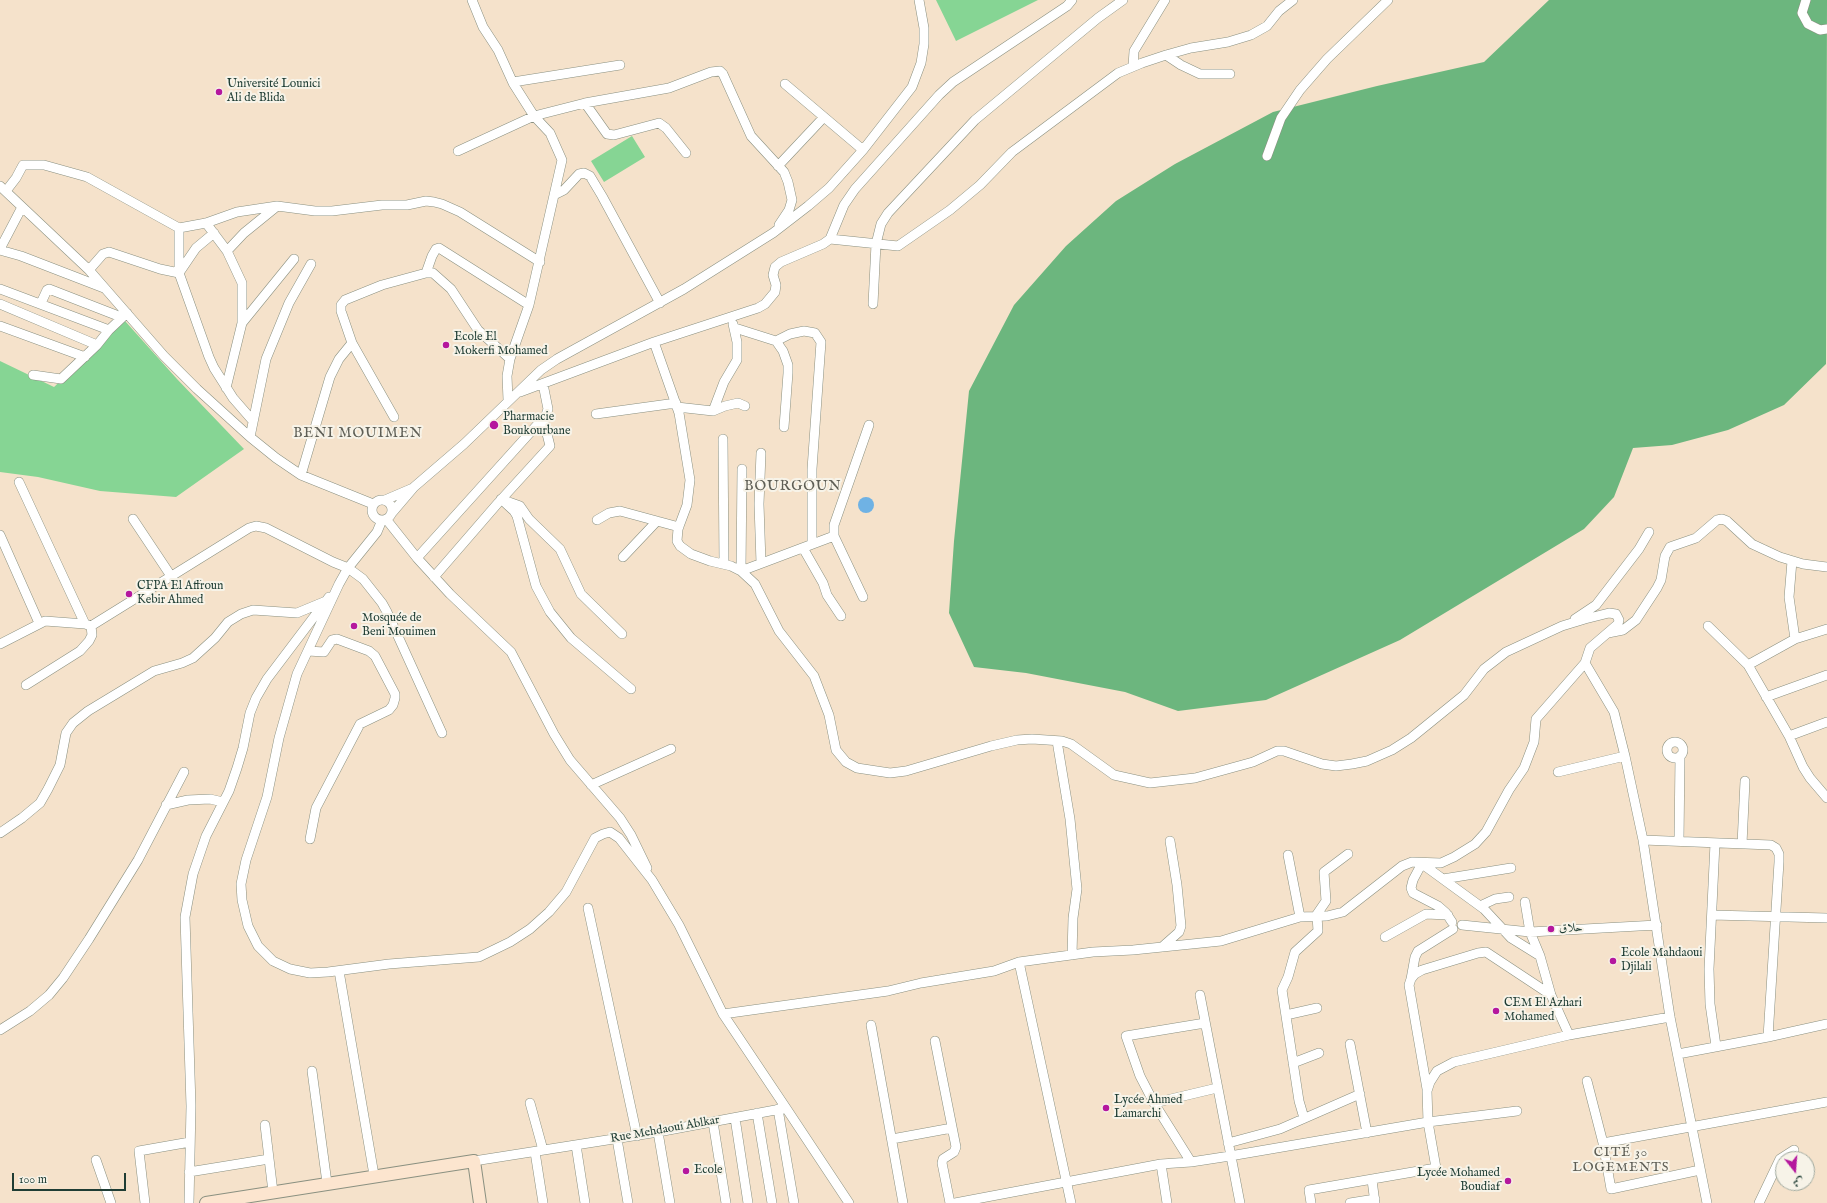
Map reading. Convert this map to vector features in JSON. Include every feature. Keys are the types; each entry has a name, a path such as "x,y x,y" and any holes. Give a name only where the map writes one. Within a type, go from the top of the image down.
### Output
{"street":[{"path":"472,0 483,27 498,50 513,82 534,116 550,133 562,160 529,305 510,359 507,376 508,400"},
{"path":"383,517 414,487 464,444 508,400 556,358 660,303 775,231 819,197 863,150 912,87 917,76 924,44 924,28 919,0"},
{"path":"515,394 654,342 758,308 771,298 775,292 773,271 777,264 819,246 830,239 844,205 856,189 939,95 953,82 1067,6 1072,0"},
{"path":"874,304 876,244 881,224 888,213 975,120 1092,23 1124,0"},
{"path":"1133,66 1134,51 1165,0"},
{"path":"830,239 898,246 950,210 980,185 1012,152 1118,73 1133,66 1166,55 1191,48 1228,42 1251,35 1267,26 1279,11 1293,0"},
{"path":"1267,156 1281,118 1300,90 1327,59 1388,0"},
{"path":"1806,0 1802,13 1808,24 1820,30 1827,29"},
{"path":"1166,55 1181,65 1200,74 1230,74"},
{"path":"513,82 620,65"},
{"path":"458,151 534,116 585,103 669,88 711,72 720,71 724,74 751,136 784,172 788,182 792,200 789,210 775,231"},
{"path":"785,84 863,150"},
{"path":"585,103 607,134 614,135 659,124 666,128 686,153"},
{"path":"778,166 824,117"},
{"path":"414,487 373,504 301,475 276,458 250,437 164,356 124,315 106,289 88,270 3,189 16,178 23,165 44,165 86,177 179,228 206,223 237,212 277,206 315,211 332,211 382,205 407,205 426,201 442,204 460,212 540,262"},
{"path":"554,195 564,190 579,174 584,173 590,176 660,303"},
{"path":"227,251 244,234 277,206"},
{"path":"22,207 0,249 106,289"},
{"path":"206,223 227,251 242,283 242,323 226,388"},
{"path":"0,227 9,231"},
{"path":"179,228 180,272 214,368 233,398 253,421"},
{"path":"180,272 196,248 214,233"},
{"path":"426,273 432,256 436,249 439,248 529,305"},
{"path":"88,270 103,254 109,252 160,269 180,272"},
{"path":"242,323 294,259"},
{"path":"250,437 266,359 283,316 311,264"},
{"path":"394,417 352,343 340,311 341,304 345,300 382,285 426,273 434,273 439,276 451,289 478,330 510,359"},
{"path":"0,289 42,303 109,330"},
{"path":"42,303 47,290 49,289 124,315"},
{"path":"0,304 97,345"},
{"path":"33,375 59,380 97,345 124,315"},
{"path":"713,411 724,382 737,360 735,328 731,317"},
{"path":"0,326 85,357"},
{"path":"735,328 776,342 783,351 788,365 784,427"},
{"path":"776,342 790,334 804,331 815,333 821,342 808,546 827,595 841,616"},
{"path":"654,342 677,405 690,480 687,505 677,535 680,546 701,558 724,564 741,571 755,584 780,631 814,676 829,715 836,750 846,762 857,768 890,773 906,771 991,746 1017,740 1032,739 1071,744 1114,775 1150,783 1196,778 1253,762 1277,751 1284,751 1322,764 1336,766 1352,764 1373,758 1392,750 1411,738 1464,695 1484,669 1506,652 1570,623 1609,613 1616,614 1619,620 1618,624 1590,648 1585,663 1536,719 1534,742 1524,768 1509,790 1486,832 1475,844 1441,863 1417,863 1402,866 1389,875 1357,903 1343,912 1300,917 1221,941 1072,955 1018,962 994,971 921,983 888,991 723,1014"},
{"path":"301,475 330,377 339,359 352,343"},
{"path":"417,558 543,418 548,409 543,384"},
{"path":"596,414 677,405 713,411 738,403 745,406"},
{"path":"434,577 501,499 550,446 543,418"},
{"path":"863,597 834,536 834,525 869,425"},
{"path":"722,440 724,564"},
{"path":"761,453 759,504 761,563"},
{"path":"741,571 742,469"},
{"path":"19,482 92,635 80,651 26,685"},
{"path":"501,499 520,506 529,520 560,549 581,594 622,634"},
{"path":"501,499 514,511 517,516 523,544 536,586 550,612 571,638 631,689"},
{"path":"385,500 391,506 383,517 372,538 348,568 339,584 297,674 278,738 267,797 246,860 241,884 242,900 248,926 258,946 273,961 290,969 310,973 340,971 389,964 467,959 485,954 510,942 530,929 557,902 579,870 588,849 595,838 610,832 619,838 652,880"},
{"path":"373,504 372,511 383,517 434,577 511,652 554,734 570,760 620,818 631,835 652,880 679,925 723,1014 782,1109 850,1203"},
{"path":"597,520 609,513 620,511 679,527"},
{"path":"133,519 171,576"},
{"path":"1607,634 1623,630 1636,620 1661,580 1664,556 1670,547 1696,538 1717,520 1722,519 1727,521 1752,544 1780,557 1792,561 1827,567"},
{"path":"623,558 657,522"},
{"path":"0,644 45,621 88,625 249,528 256,526 266,528 348,568 363,579 382,603 442,733"},
{"path":"1570,623 1596,605 1649,532"},
{"path":"0,535 39,623"},
{"path":"741,571 834,536"},
{"path":"1792,561 1789,596 1795,639"},
{"path":"189,1203 190,1106 185,917 193,874 206,836 223,802 237,768 243,748 250,713 256,698 267,679 339,584"},
{"path":"0,833 40,803 60,765 66,733 73,723 88,711 154,671 182,663 193,658 215,638 228,622 241,614 253,610 296,613 326,601"},
{"path":"1708,626 1748,665 1789,736 1803,767 1827,798"},
{"path":"1748,665 1795,639 1827,629"},
{"path":"308,651 324,652 332,640 337,639 369,650 375,656 395,694 393,706 389,710 360,724 316,808 310,839"},
{"path":"1585,663 1614,712 1625,756 1643,840 1670,1017 1707,1203"},
{"path":"1766,697 1827,676"},
{"path":"1789,736 1827,722"},
{"path":"1057,741 1070,819 1077,889 1073,918 1072,955"},
{"path":"590,785 671,749"},
{"path":"1558,772 1625,756"},
{"path":"1679,842 1680,756"},
{"path":"0,1030 49,995 63,978 138,860 184,772"},
{"path":"1742,844 1745,781"},
{"path":"166,805 188,800 210,799 223,802"},
{"path":"1643,840 1771,845 1776,848 1779,854 1768,1037"},
{"path":"1161,947 1179,932 1181,926 1177,885 1170,841"},
{"path":"1715,843 1709,969 1710,1004 1716,1046"},
{"path":"1304,1118 1299,1101 1282,990 1288,977 1294,952 1318,931 1316,916 1326,900 1324,872 1348,854"},
{"path":"1288,855 1300,917"},
{"path":"1417,863 1443,879 1480,906 1511,938 1540,956"},
{"path":"1417,863 1411,888 1414,893 1438,906 1458,931 1462,925 1530,932 1657,925"},
{"path":"1443,879 1511,868"},
{"path":"1480,906 1495,899 1510,897"},
{"path":"1525,902 1530,932 1540,956 1551,995 1569,1035"},
{"path":"588,908 637,1136"},
{"path":"1385,937 1426,914 1451,922"},
{"path":"1712,915 1827,918"},
{"path":"1311,1203 1309,1190 1436,1168 1428,1122 1427,1091 1409,985 1415,957 1418,951 1451,922"},
{"path":"1411,979 1422,970 1478,953 1486,952 1551,995"},
{"path":"1018,962 1071,1203"},
{"path":"340,971 374,1175"},
{"path":"1200,996 1240,1203"},
{"path":"1286,1015 1317,1008"},
{"path":"1427,1091 1430,1082 1437,1071 1454,1062 1569,1035 1670,1017"},
{"path":"1191,1162 1154,1103 1140,1076 1126,1036 1205,1023"},
{"path":"1678,1054 1827,1024"},
{"path":"871,1025 903,1203"},
{"path":"935,1040 956,1150 943,1159 942,1163 950,1203"},
{"path":"1350,1044 1367,1133"},
{"path":"1293,1062 1320,1053"},
{"path":"312,1071 326,1183"},
{"path":"1587,1081 1603,1143 1611,1189 1700,1170"},
{"path":"1154,1103 1218,1088"},
{"path":"1228,1143 1280,1129 1360,1094"},
{"path":"1603,1143 1827,1102"},
{"path":"530,1104 539,1151 544,1203"},
{"path":"782,1109 794,1203"},
{"name":"Rue Mehdaoui Ablkar","path":"474,1161 637,1136 782,1109"},
{"path":"955,1203 1161,1164 1191,1162 1230,1156 1428,1122 1517,1112"},
{"path":"757,1114 772,1203"},
{"path":"735,1118 748,1203"},
{"path":"713,1122 726,1203"},
{"path":"265,1125 273,1192"},
{"path":"892,1139 952,1128"},
{"path":"658,1132 670,1203"},
{"path":"617,1139 628,1203"},
{"path":"145,1203 139,1151 190,1142"},
{"path":"576,1145 586,1203"},
{"path":"1759,1203 1780,1159 1794,1150"},
{"path":"189,1172 269,1159"},
{"path":"96,1160 106,1184 111,1203"},
{"path":"206,1203 374,1175 474,1161 480,1203"},
{"path":"1161,1164 1168,1203"},
{"path":"1350,1203 1375,1201 1372,1180"}],"green space":[{"path":"936,0 1038,0 956,41"},
{"path":"1549,0 1827,0 1826,364 1784,405 1728,430 1672,445 1633,448 1614,497 1584,529 1400,640 1266,700 1178,711 1125,692 1026,673 974,667 949,613 954,541 969,391 1014,305 1066,246 1116,201 1175,164 1273,112 1377,86 1484,62"},
{"path":"632,136 645,157 604,182 591,161"},
{"path":"125,321 177,379 244,449 176,497 100,491 38,477 0,472 0,361 54,387"}],"water":[{"path":"863,497 869,497 874,502 872,511 869,513 863,513 858,508 858,502"}],"place":[{"name":"Université Lounici Ali de Blida","path":"219,92"},
{"name":"Ecole El Mokerfi Mohamed","path":"446,345"},
{"name":"Pharmacie Boukourbane","path":"494,425"},
{"name":"CFPA El Affroun Kebir Ahmed","path":"129,594"},
{"name":"Mosquée de Beni Mouimen","path":"354,626"},
{"name":"حلاق","path":"1551,929"},
{"name":"Ecole Mahdaoui Djilali","path":"1613,961"},
{"name":"CEM El Azhari Mohamed","path":"1496,1011"},
{"name":"Lycée Ahmed Lamarchi","path":"1106,1108"},
{"name":"Ecole","path":"686,1171"},
{"name":"Lycée Mohamed Boudiaf","path":"1508,1181"}],"district":[{"name":"BENI MOUIMEN","path":"358,434"},
{"name":"BOURGOUN","path":"793,487"},
{"name":"CITÉ 30 LOGEMENTS","path":"1621,1160"}]}
